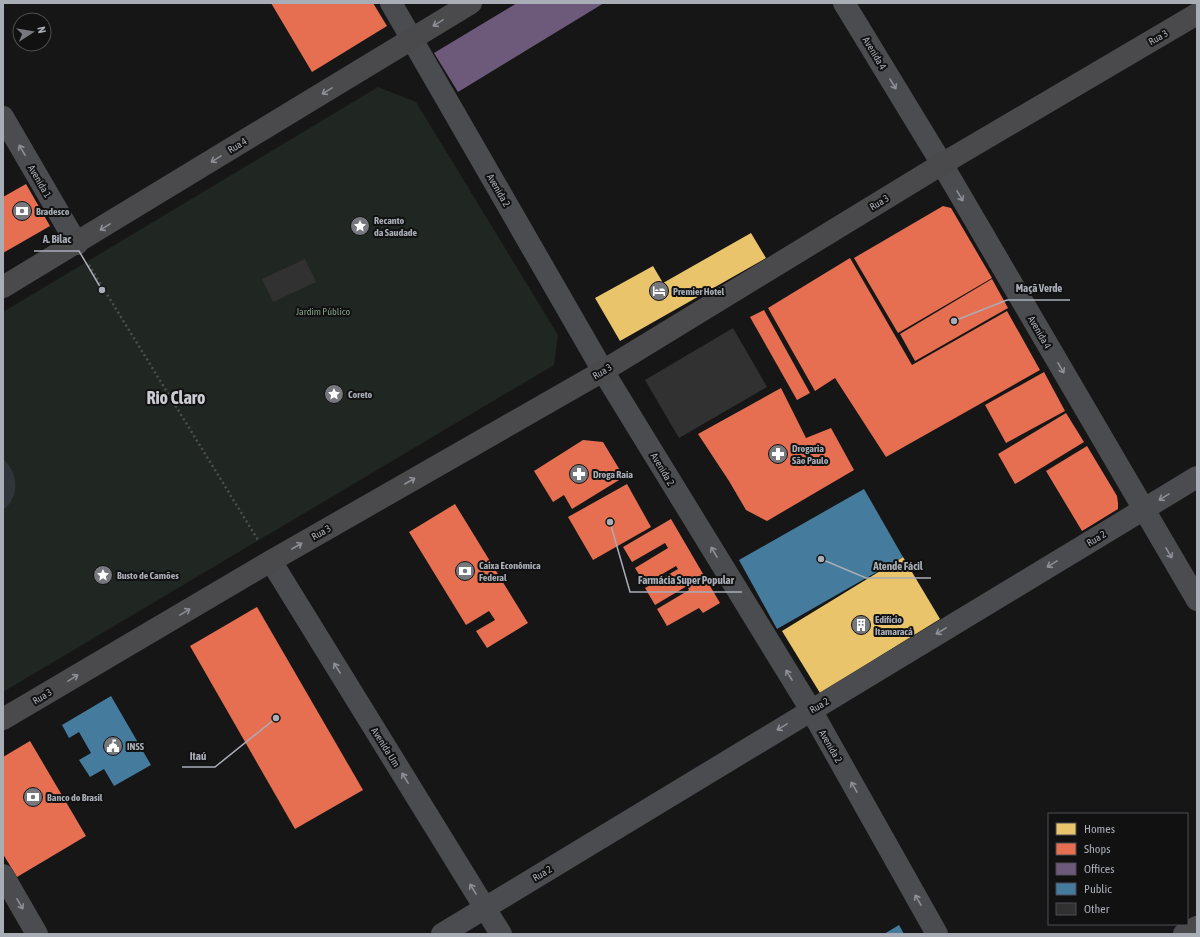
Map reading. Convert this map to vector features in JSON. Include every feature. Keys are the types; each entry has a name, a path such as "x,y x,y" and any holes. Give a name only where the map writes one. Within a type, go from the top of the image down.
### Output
{"main road":[{"name":"Rua 4","path":"3,287 77,244 471,3"},
{"name":"Rua 3","path":"3,719 271,561 603,371 942,164 1197,14"},
{"path":"1184,934 1197,927"}],"street":[{"name":"Avenida 2","path":"391,3 603,371 810,710 937,934"},
{"name":"Avenida 4","path":"844,3 942,164 1197,600"},
{"name":"Avenida 1","path":"3,117 77,244"},
{"name":"Rua 2","path":"442,934 1197,477"},
{"name":"Avenida Um","path":"271,561 501,934"},
{"path":"3,875 37,934"}],"path":[{"path":"77,244 271,561"}],"green space":[{"name":"Jardim Público","path":"378,87 416,102 558,335 554,365 3,692 3,312"}],"shaded area":[{"path":"3,459 12,471 15,478 15,492 9,505 3,510"}],"building: Homes":[{"name":"Premier Hotel","path":"751,233 766,258 620,341 595,298 653,266 663,283"},
{"name":"Edifício Itamaracá","path":"903,557 940,619 820,693 782,631"}],"building: Shops":[{"path":"271,3 373,3 387,26 312,72"},
{"name":"Bradesco","path":"26,184 50,226 3,253 3,197"},
{"path":"943,206 951,208 992,278 898,333 854,258"},
{"path":"850,258 912,365 1007,311 1040,370 886,457 835,378 815,391 768,308"},
{"path":"992,279 1008,308 915,361 900,334"},
{"path":"764,310 810,393 797,400 750,317"},
{"path":"1044,372 1065,411 1006,443 985,405"},
{"name":"Drogaria São Paulo","path":"781,388 806,438 831,428 854,470 767,521 746,510 698,434"},
{"path":"1066,413 1084,442 1015,484 998,454"},
{"name":"Droga Raia","path":"583,440 603,442 624,477 572,509 564,495 553,502 534,471"},
{"path":"1087,446 1117,496 1118,509 1082,531 1046,471"},
{"path":"627,484 651,527 593,560 568,517"},
{"name":"Caixa Econômica Federal","path":"455,504 528,623 487,648 476,631 495,620 489,611 466,625 409,532"},
{"path":"671,519 720,603 703,613 699,608 667,626 657,609 689,590 687,586 655,605 645,588 678,569 676,566 645,584 635,568 668,548 665,543 632,562 623,547"},
{"path":"257,607 363,790 295,829 190,646"},
{"name":"Banco do Brasil","path":"30,741 86,836 17,877 3,854 3,757"}],"building: Offices":[{"path":"517,3 604,3 458,92 434,53"}],"building: Public":[{"path":"864,489 903,557 777,629 739,560"},
{"name":"INSS","path":"111,696 151,765 114,786 104,769 90,777 79,760 91,753 79,732 69,738 62,725"},
{"path":"899,925 904,934 884,934"}],"building: Other":[{"path":"305,259 316,282 273,302 262,279"},
{"path":"733,328 767,387 679,438 645,380"}],"place":[{"name":"Bradesco","path":"22,211"},
{"name":"Recanto da Saudade","path":"360,226"},
{"name":"A. Bilac","path":"102,290"},
{"name":"Premier Hotel","path":"659,291"},
{"name":"Maçã Verde","path":"954,321"},
{"name":"Coreto","path":"334,394"},
{"name":"Drogaria São Paulo","path":"778,454"},
{"name":"Droga Raia","path":"579,474"},
{"name":"Farmácia Super Popular","path":"610,522"},
{"name":"Atende Fácil","path":"821,559"},
{"name":"Caixa Econômica Federal","path":"465,571"},
{"name":"Busto de Camões","path":"103,575"},
{"name":"Edifício Itamaracá","path":"861,625"},
{"name":"Itaú","path":"276,718"},
{"name":"INSS","path":"113,746"},
{"name":"Banco do Brasil","path":"33,797"}],"district":[{"name":"Rio Claro","path":"176,398"}]}
